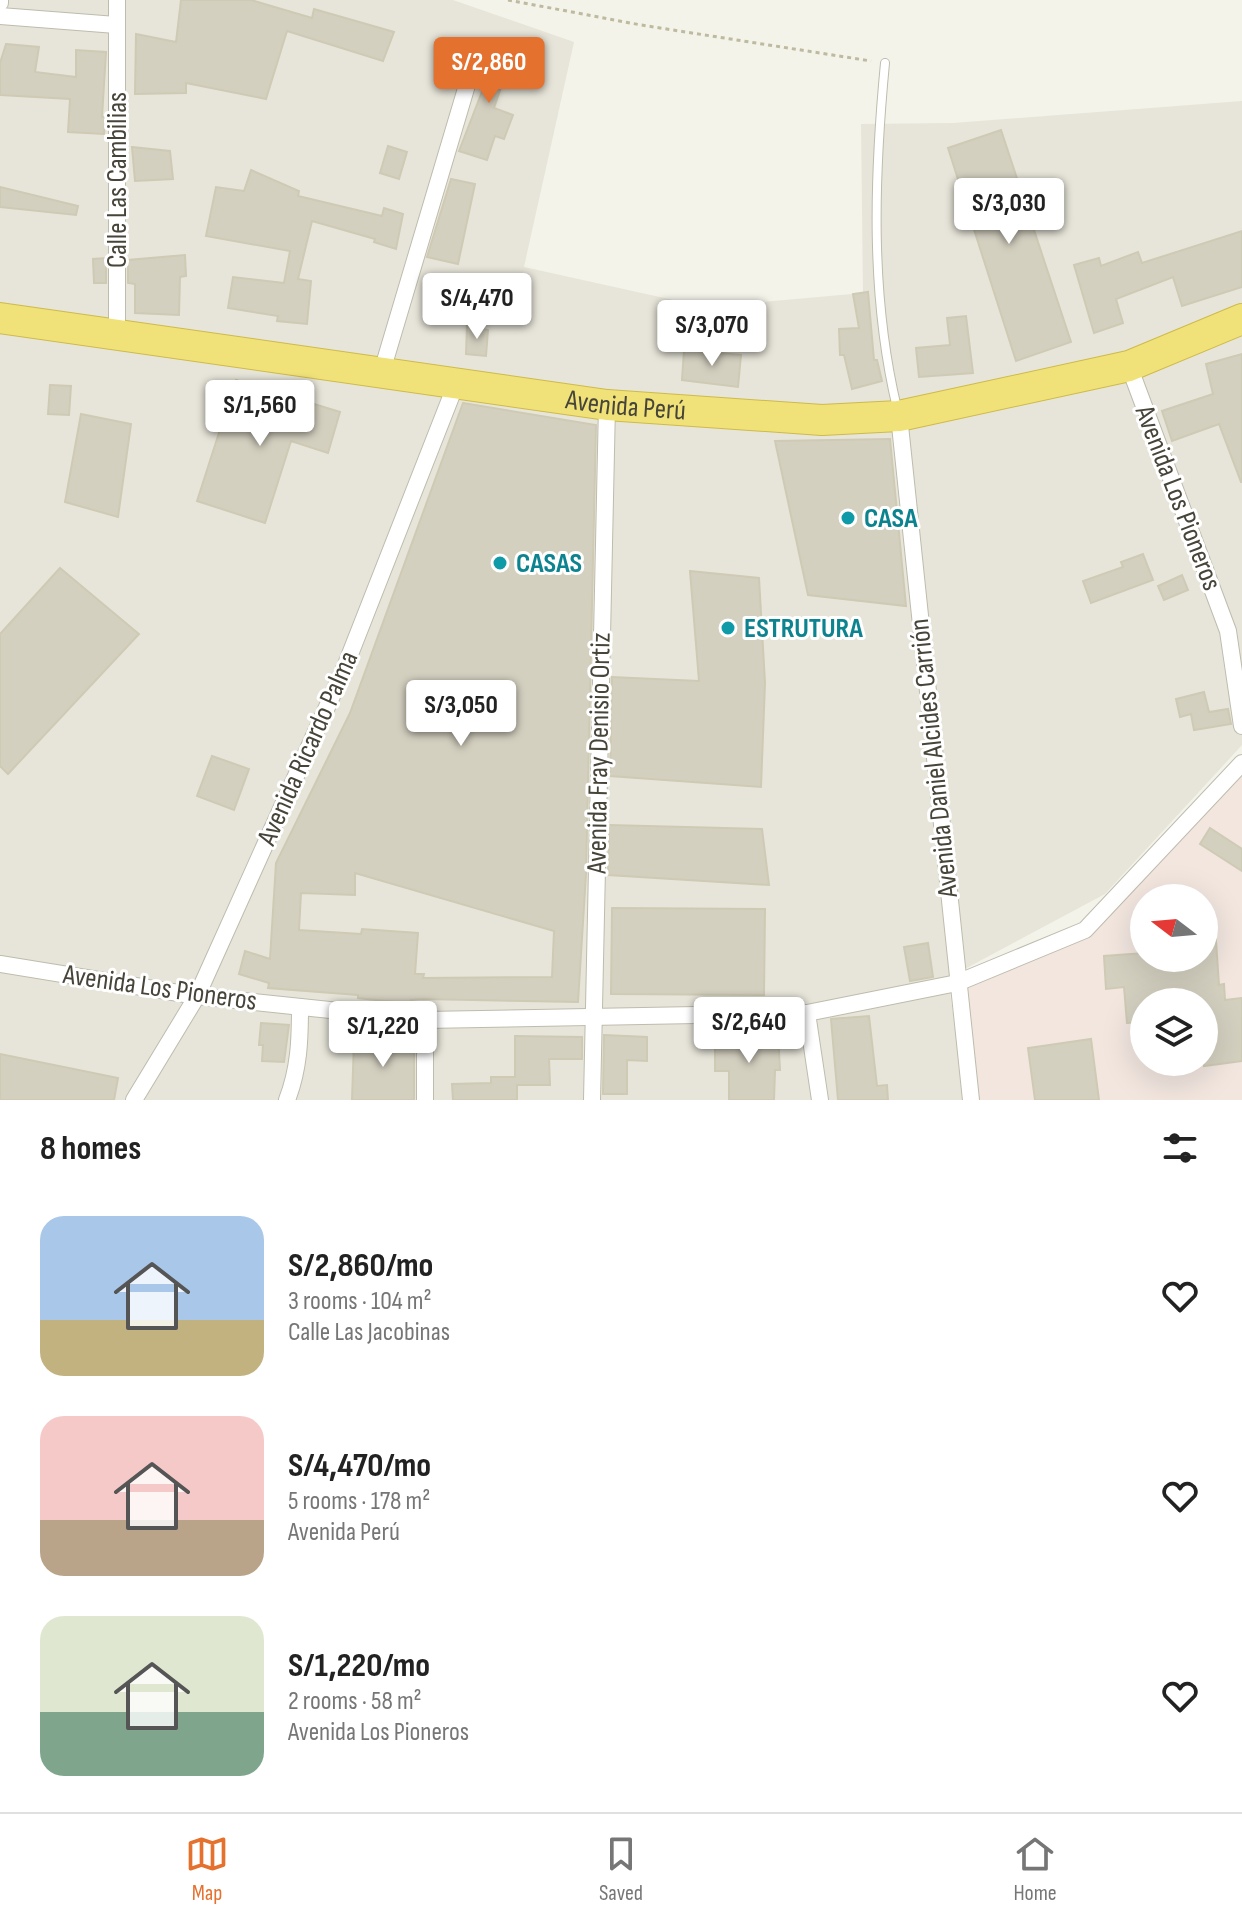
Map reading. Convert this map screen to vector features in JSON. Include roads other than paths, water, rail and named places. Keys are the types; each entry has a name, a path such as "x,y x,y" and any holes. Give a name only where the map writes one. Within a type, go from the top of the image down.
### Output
{"highway":[{"name":"Avenida Perú","path":"0,318 607,405 822,420 899,416 1129,366 1242,319"}],"street":[{"name":"Calle Las Cambilias","path":"117,0 117,334"},
{"path":"0,16 116,25"},
{"path":"382,371 473,65"},
{"name":"Avenida Los Pioneros","path":"1129,366 1235,628 1242,726"},
{"name":"Avenida Ricardo Palma","path":"134,1100 197,996 345,667 456,384"},
{"name":"Avenida Fray Denisio Ortiz","path":"592,1100 607,405"},
{"name":"Avenida Daniel Alcides Carrión","path":"899,416 971,1100"},
{"name":"Avenida Los Pioneros","path":"0,964 197,996 425,1020 807,1013 957,983 1085,930 1242,763"},
{"path":"287,1100 299,1055 300,1007"},
{"path":"807,1013 820,1100"},
{"path":"425,1020 425,1100"}],"lane":[{"path":"885,63 877,188 878,289 888,365 899,416"}],"place":[{"name":"CASA","path":"848,518"},
{"name":"CASAS","path":"500,563"},
{"name":"ESTRUTURA","path":"728,628"}]}
